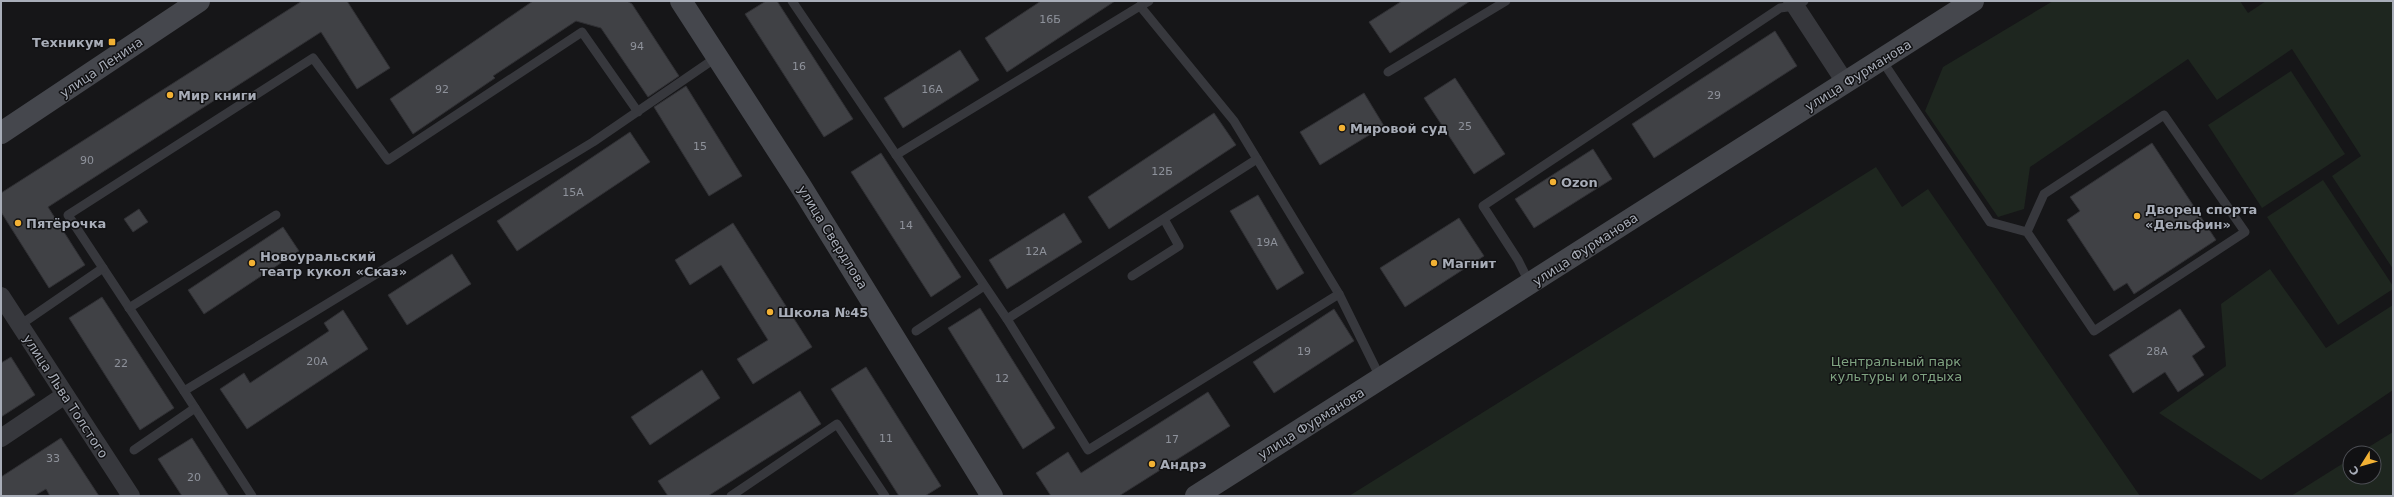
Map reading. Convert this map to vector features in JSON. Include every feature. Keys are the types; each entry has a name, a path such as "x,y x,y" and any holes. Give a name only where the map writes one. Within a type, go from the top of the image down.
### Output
{"main road":[{"name":"улица Ленина","path":"1,133 199,1"},
{"name":"улица Свердлова","path":"681,1 800,185 992,496"},
{"name":"улица Фурманова","path":"1196,496 1973,1"}],"street":[{"path":"1797,3 1844,82"},
{"name":"улица Льва Толстого","path":"1,296 131,496"},
{"path":"1,438 65,395"}],"lane":[{"path":"792,1 1007,319 1088,450 1339,294"},
{"path":"896,155 1149,1"},
{"path":"1388,72 1506,1"},
{"path":"1530,284 1518,260 1483,206 1780,8 1797,3"},
{"path":"1140,6 1234,121 1339,294 1381,379"},
{"path":"252,496 68,215 313,58 388,160 582,32 638,112"},
{"path":"184,391 593,142 717,57"},
{"path":"1881,59 1990,222 2027,232 2094,331 2245,232 2164,115 2044,194 2027,232"},
{"path":"1007,319 1257,159"},
{"path":"129,308 276,215"},
{"path":"1132,276 1179,246 1164,219"},
{"path":"20,325 103,268"},
{"path":"916,331 984,286"},
{"path":"134,450 195,408"},
{"path":"731,496 837,424 885,496"}],"green space":[{"path":"2053,1 2240,1 2248,13 2266,1 2393,1 2393,269 2332,176 2361,156 2292,49 2217,100 2188,59 2030,167 2024,209 1998,217 1925,111 1943,67"},
{"path":"2291,71 2345,154 2262,208 2208,125"},
{"name":"Центральный парк культуры и отдыха","path":"1876,167 1902,207 1928,189 2140,496 1349,496"},
{"path":"2323,180 2393,286 2393,289 2338,325 2267,217"},
{"path":"2270,269 2326,348 2393,305 2393,390 2261,480 2159,413 2226,366 2221,304"},
{"path":"2393,432 2393,496 2291,496 2342,464 2342,485 2382,485 2382,445 2372,445"}],"building":[{"path":"302,1 347,1 390,68 357,89 321,32 48,207 85,265 49,288 1,212 1,193"},
{"path":"533,1 627,1 632,4 679,76 648,97 601,28 576,21 493,76 495,78 413,134 390,99"},
{"path":"766,1 777,1 853,119 824,137 745,14"},
{"path":"1041,1 1115,1 1007,72 985,38"},
{"path":"1402,1 1470,1 1390,53 1369,22"},
{"path":"1775,31 1797,66 1654,158 1632,124"},
{"path":"960,50 979,80 903,128 884,98"},
{"path":"1455,78 1505,154 1474,174 1424,98"},
{"path":"686,86 742,176 709,196 654,107"},
{"path":"1364,93 1384,126 1320,165 1300,132"},
{"path":"1214,113 1236,145 1109,229 1088,197"},
{"path":"630,132 650,162 517,251 497,221"},
{"name":"Дворец спорта «Дельфин»","path":"2152,143 2216,240 2134,294 2127,283 2114,291 2067,220 2080,211 2070,197"},
{"path":"1593,149 1612,179 1534,228 1515,199"},
{"path":"881,153 961,277 931,297 851,172"},
{"path":"1258,195 1304,273 1277,290 1230,211"},
{"path":"139,209 148,222 133,232 124,219"},
{"path":"1064,213 1082,242 1007,289 989,260"},
{"path":"1459,218 1484,256 1405,307 1380,268"},
{"name":"Школа №45","path":"733,223 812,347 753,384 737,359 768,340 721,265 690,285 675,260"},
{"path":"283,227 299,251 204,314 188,290"},
{"path":"452,254 471,284 407,325 388,295"},
{"path":"102,297 174,408 140,430 69,318"},
{"path":"980,308 1055,428 1023,449 948,328"},
{"path":"1334,309 1354,341 1274,393 1253,362"},
{"path":"2180,309 2205,347 2192,356 2204,375 2178,392 2165,372 2133,393 2109,355"},
{"path":"343,310 368,349 247,429 220,389 244,373 250,383 329,331 324,323"},
{"path":"11,357 35,395 1,417 1,363"},
{"path":"866,367 941,486 925,496 899,496 831,389"},
{"path":"702,370 720,398 650,445 631,417"},
{"path":"800,391 821,424 708,496 668,496 658,481"},
{"path":"1208,392 1230,426 1119,496 1051,496 1036,473 1068,452 1081,473"},
{"path":"61,438 99,496 50,496 46,489 34,496 1,496 1,477"},
{"path":"192,438 229,496 182,496 158,459"}],"place":[{"name":"Техникум","path":"112,42"},
{"name":"Мир книги","path":"170,95"},
{"name":"Мировой суд","path":"1342,128"},
{"name":"Ozon","path":"1553,182"},
{"name":"Дворец спорта «Дельфин»","path":"2137,216"},
{"name":"Пятёрочка","path":"18,223"},
{"name":"Новоуральский театр кукол «Сказ»","path":"252,263"},
{"name":"Магнит","path":"1434,263"},
{"name":"Школа №45","path":"770,312"},
{"name":"Андрэ","path":"1152,464"}]}
